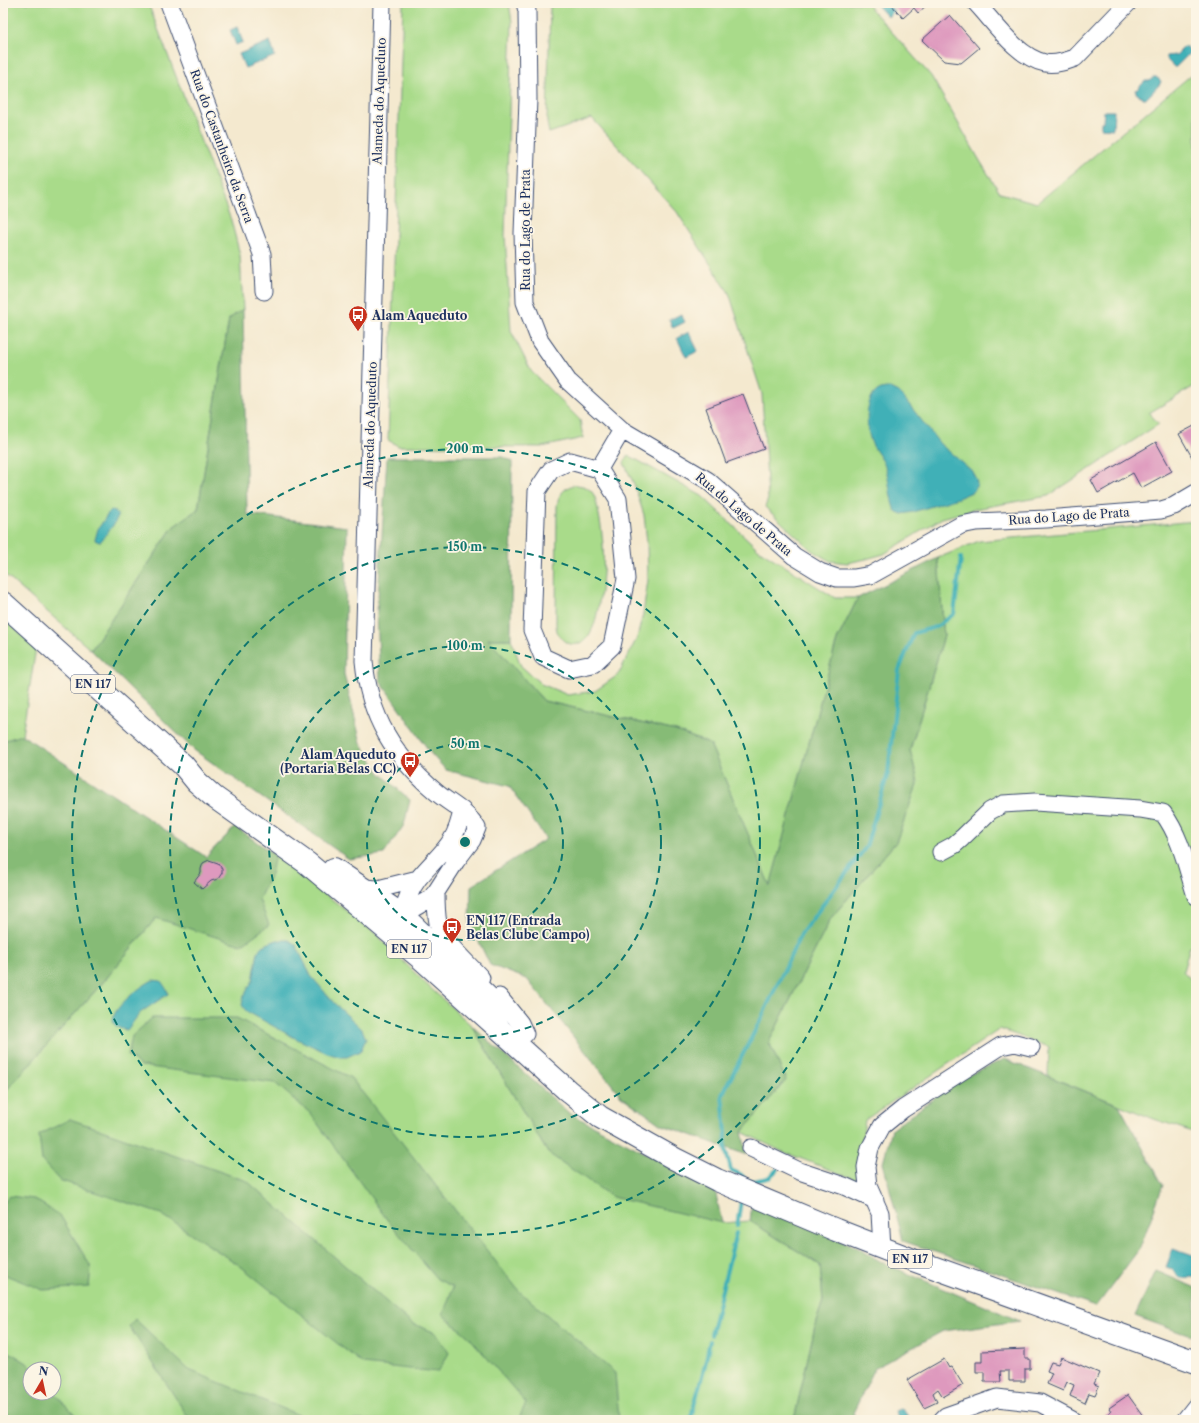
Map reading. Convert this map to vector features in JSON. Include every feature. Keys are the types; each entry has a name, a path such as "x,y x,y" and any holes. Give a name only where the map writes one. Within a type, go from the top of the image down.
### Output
{"main road":[{"name":"EN 117","path":"3,603 183,765 197,782 214,797 307,863 411,950 567,1090 600,1117 717,1180 882,1248 1015,1298 1196,1362"},
{"name":"EN 117","path":"183,765 232,797 290,839 324,861 343,876 402,915 598,1107 632,1135"},
{"path":"307,863 354,892 379,910 402,915 411,950"}],"street":[{"name":"Rua do Castanheiro da Serra","path":"169,3 262,254 264,291"},
{"name":"Alameda do Aqueduto","path":"382,3 364,661 366,682 371,701 383,730 408,766 441,796 462,810 473,821 477,828 472,840 456,861 436,892 430,898 402,915"},
{"name":"Rua do Lago de Prata","path":"525,3 527,11 528,99 523,233 525,302 540,341 568,381 622,430 707,480 794,556 820,572 836,578 854,578 871,575 961,525 976,522 1046,519 1161,510 1174,506 1196,493"},
{"path":"976,3 1015,46 1029,56 1046,64 1064,62 1075,58 1128,3"},
{"path":"599,469 622,430"},
{"path":"570,461 599,469 618,499 626,579 612,646 594,664 570,669 543,657 532,630 537,491 551,470 570,461"},
{"path":"941,852 954,845 990,811 1003,804 1035,802 1163,813 1171,824 1179,844 1196,896"},
{"path":"402,915 406,900 418,879 443,853 453,838 460,825 462,810"},
{"path":"363,888 378,889 418,879"},
{"path":"436,892 436,914 439,925 448,942 503,1001 520,1023 525,1034"},
{"path":"882,1248 880,1213 868,1186 866,1167 870,1148 882,1126 903,1109 1001,1046 1015,1043 1031,1047"},
{"path":"751,1148 799,1172 844,1186 875,1200"},
{"path":"942,1420 946,1416 997,1398 1040,1403 1072,1420"},
{"path":"1185,1420 1196,1406"}],"green space":[{"path":"3,3 148,3 231,220 240,255 243,309 229,319 198,509 173,527 91,650 3,573"},
{"path":"403,3 509,3 512,22 505,235 511,331 531,371 580,420 583,438 542,447 398,446 388,440"},
{"path":"549,3 866,3 931,76 1000,193 1037,203 1196,71 1196,385 1149,413 1159,424 1048,496 980,508 942,518 884,554 866,559 847,563 830,561 811,550 765,507 768,499 762,394 729,293 677,212 592,118 549,133 547,122"},
{"path":"243,309 247,514 347,527 344,674 361,743 379,772 410,800 404,825 384,854 349,859 194,750 91,650 173,527 198,509 229,319"},
{"path":"628,455 702,496 758,549 835,598 858,598 837,640 770,887 710,744 676,731 544,701 488,639 511,639 521,666 541,684 568,695 595,691 618,675 637,638 643,614 648,580 647,542 644,515 634,484 624,463"},
{"path":"387,457 503,457 512,461 511,639 488,639 544,701 676,731 710,744 770,886 837,640 858,598 938,558 944,636 910,750 918,782 896,842 831,918 769,1042 786,1080 742,1132 747,1155 660,1124 621,1096 527,979 490,965 470,923 471,886 546,839 509,786 446,770 432,755 380,681 377,613"},
{"path":"573,485 588,488 595,498 601,526 604,559 601,592 594,624 589,635 579,644 564,641 557,631 556,624 557,505 562,493"},
{"path":"1196,521 1196,945 1190,946 1183,971 1196,985 1196,1133 1154,1119 1048,1076 1049,1047 1000,1029 865,1120 857,1180 781,1151 742,1132 786,1080 769,1042 831,918 896,842 918,782 910,750 944,636 938,558 979,541"},
{"path":"3,618 36,648 22,735 3,741"},
{"path":"22,735 206,857 235,827 275,855 271,874 259,899 269,925 241,945 156,918 105,980 3,1094 3,741"},
{"path":"235,827 275,855 375,933 426,984 472,1026 548,1153 722,1223 750,1221 820,1265 823,1301 816,1322 794,1420 3,1420 3,1094 105,980 206,857"},
{"path":"152,1018 237,1018 351,1078 519,1291 615,1373 619,1420 518,1420 526,1403 469,1337 443,1315 453,1287 437,1279 388,1221 310,1113 275,1083 141,1066 128,1056 132,1036"},
{"path":"472,1026 569,1113 651,1156 714,1185 722,1223 612,1197 548,1153"},
{"path":"1005,1059 1119,1105 1163,1185 1140,1248 1096,1307 903,1241 883,1162 892,1129 962,1078"},
{"path":"70,1119 247,1181 411,1323 436,1333 449,1353 438,1372 363,1364 239,1265 161,1214 59,1180 42,1161 39,1135"},
{"path":"9,1196 34,1199 60,1215 91,1267 89,1287 43,1290 3,1274 3,1204"},
{"path":"752,1203 856,1247 885,1264 1020,1321 943,1331 875,1368 853,1413 857,1420 794,1420 816,1322 823,1301 820,1265 750,1221"},
{"path":"1156,1271 1196,1288 1196,1338 1135,1316"},
{"path":"135,1319 189,1370 311,1420 190,1420 129,1326"},
{"path":"3,1348 24,1361 22,1361 22,1401 62,1401 80,1420 9,1420 3,1398"}],"water":[{"path":"875,3 887,3 894,11 888,17"},
{"path":"237,27 243,42 236,45 230,30"},
{"path":"270,41 275,56 245,68 239,54"},
{"path":"1184,47 1187,47 1190,53 1176,67 1174,67 1166,59 1166,56 1176,55"},
{"path":"1154,77 1161,81 1160,84 1146,99 1144,99 1136,93 1136,90 1145,81 1149,81"},
{"path":"1104,111 1114,111 1113,129 1101,128"},
{"path":"681,314 685,322 673,328 669,320"},
{"path":"689,332 698,351 686,357 677,338"},
{"path":"890,388 898,392 904,398 940,444 971,470 977,484 974,491 958,498 913,512 902,514 895,511 887,471 872,444 867,418 870,400 874,394 881,389"},
{"path":"112,510 115,511 118,516 114,524 99,542 95,540 98,529"},
{"path":"277,940 289,940 296,945 311,976 334,1003 362,1029 366,1039 361,1050 347,1057 340,1057 327,1053 293,1037 246,1011 242,1005 244,996 253,980 258,952 262,946"},
{"path":"153,980 161,981 168,994 140,1013 127,1030 117,1026 113,1020 115,1013 121,1005 129,997"},
{"path":"1173,1249 1196,1257 1196,1278 1178,1277 1172,1269 1166,1267"},
{"path":"902,1408 909,1418 899,1420 895,1411"}],"building":[{"path":"890,3 929,3 918,13 914,8 903,18"},
{"path":"950,15 979,48 961,63 944,61 922,40"},
{"path":"743,394 764,449 726,463 706,408"},
{"path":"1196,425 1196,457 1193,459 1179,434"},
{"path":"1156,442 1172,471 1141,488 1133,473 1098,493 1091,480"},
{"path":"209,860 218,863 222,869 222,873 218,879 211,881 202,889 194,882 201,873 203,863"},
{"path":"1025,1349 1025,1359 1030,1359 1030,1369 1025,1369 1025,1381 1009,1381 1009,1371 1000,1371 1001,1382 984,1382 984,1372 976,1372 976,1362 982,1362 982,1351"},
{"path":"1061,1357 1099,1373 1094,1384 1099,1386 1095,1395 1089,1393 1085,1403 1070,1396 1074,1385 1067,1382 1063,1391 1047,1384 1052,1373 1047,1371 1051,1362 1058,1364"},
{"path":"944,1359 949,1368 952,1367 963,1385 943,1397 938,1389 933,1393 937,1402 924,1408 907,1380"},
{"path":"1128,1395 1146,1420 1106,1420 1104,1416 1111,1411 1109,1408"}],"waterway":[{"path":"778,1169 768,1178 748,1182 740,1174 731,1170 725,1148 726,1133 722,1095 760,1021 801,934 866,847 888,773 899,670 914,633 936,627 954,614 961,558"},
{"path":"737,1226 741,1201"},
{"path":"711,1335 736,1233"},
{"path":"694,1406 710,1341"},
{"path":"691,1420 693,1410"}],"place":[{"name":"Alam Aqueduto","path":"358,332"},
{"name":"Alam Aqueduto (Portaria Belas CC)","path":"410,778"},
{"name":"EN 117 (Entrada Belas Clube Campo)","path":"452,944"}]}
